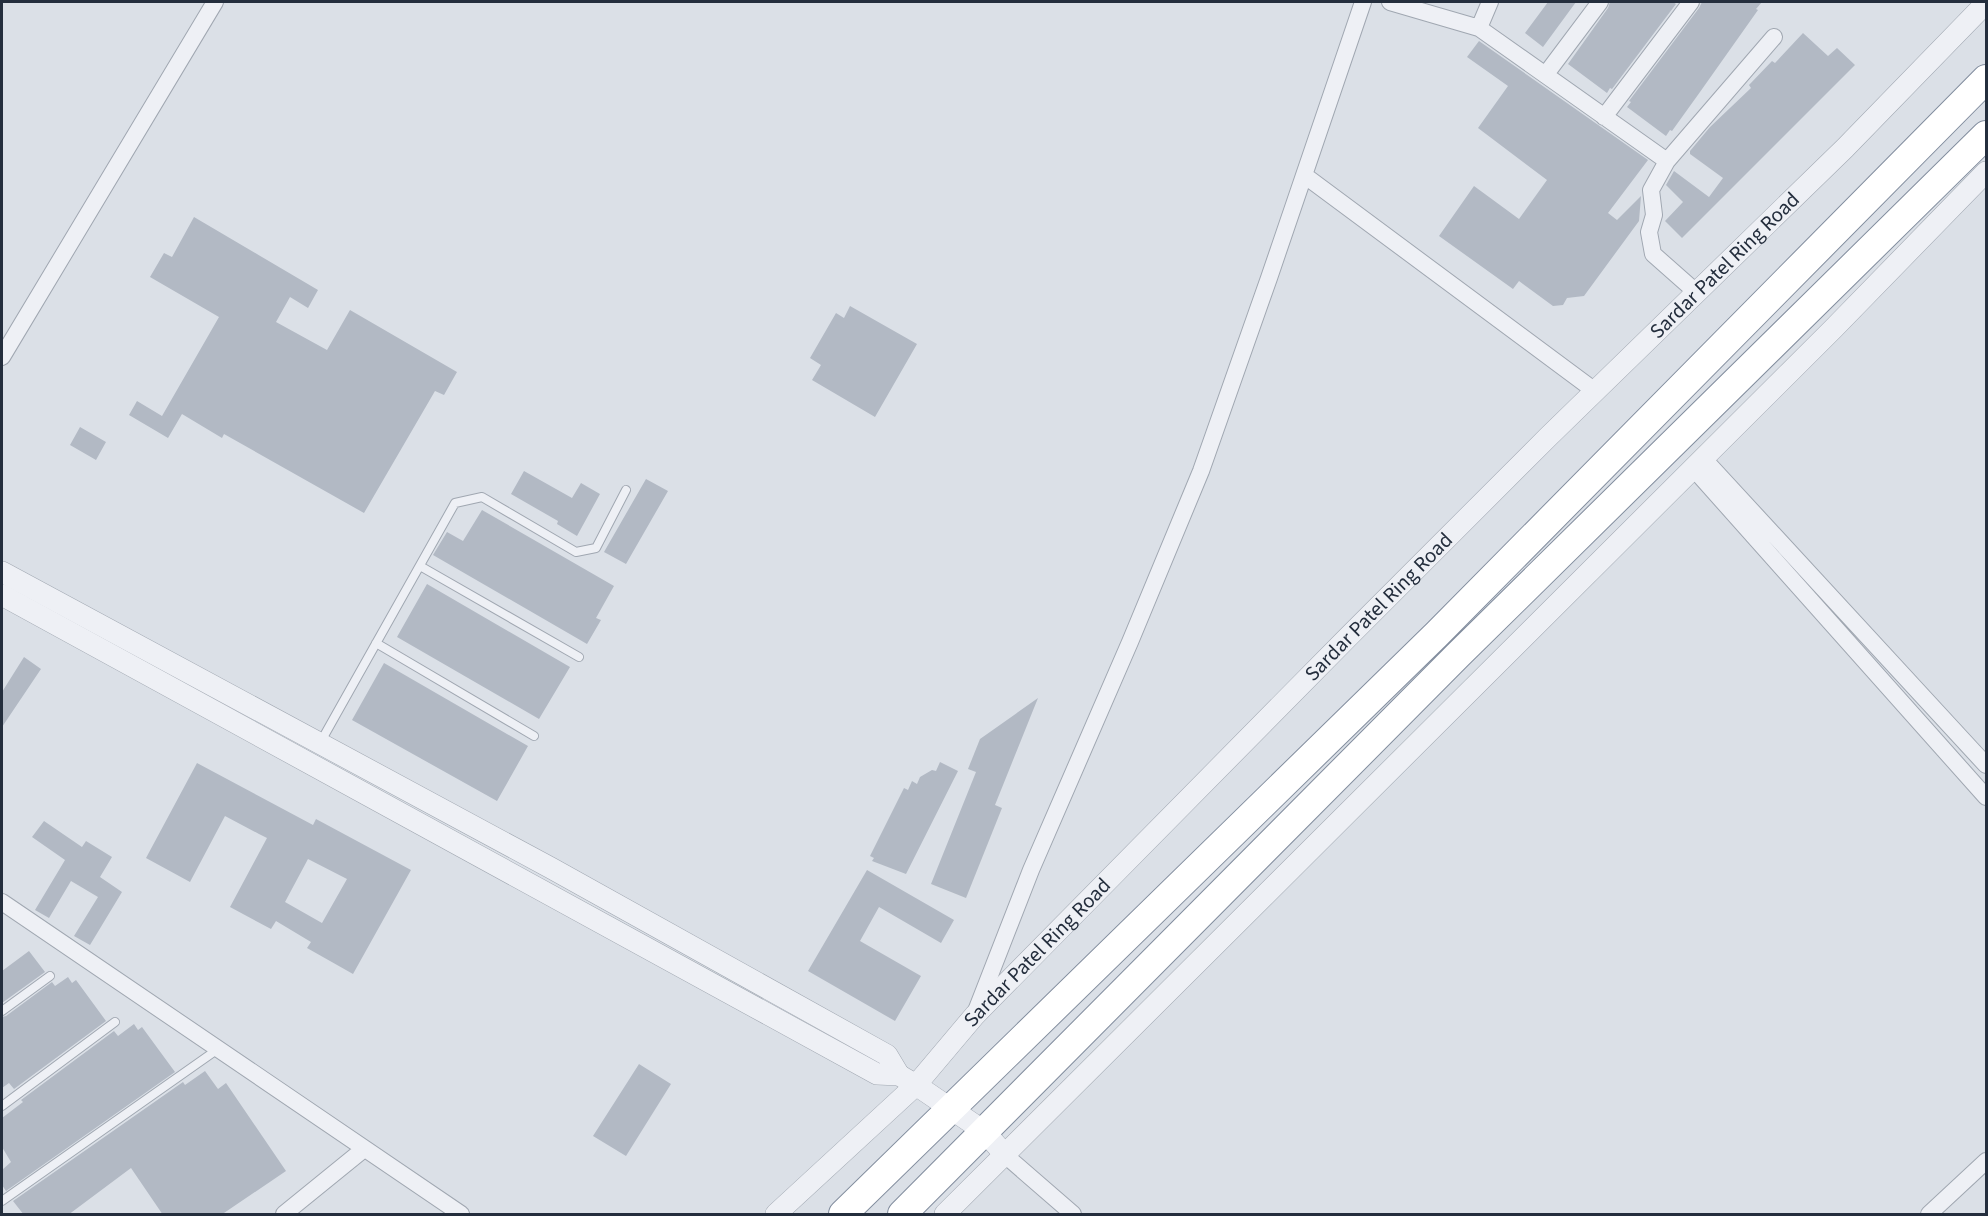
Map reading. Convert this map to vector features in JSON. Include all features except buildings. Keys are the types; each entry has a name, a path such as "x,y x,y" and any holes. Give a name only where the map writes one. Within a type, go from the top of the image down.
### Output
{"highway":[{"path":"843,1215 1376,693 1986,79"},
{"path":"902,1215 1398,715 1986,135"},
{"path":"1376,693 1398,715"}],"street":[{"path":"2,357 215,2"},
{"path":"975,1015 1031,870 1201,471 1363,2"},
{"path":"1390,2 1479,27 1667,161"},
{"path":"1479,27 1490,2"},
{"path":"1546,74 1600,2"},
{"path":"1604,117 1691,2"},
{"name":"Sardar Patel Ring Road","path":"776,1215 1373,612 1595,391 1845,148 1986,3"},
{"path":"1696,292 1653,254 1649,232 1654,214 1651,190 1667,161 1774,37"},
{"path":"945,1215 1986,172"},
{"path":"1304,175 1595,391"},
{"path":"1698,463 1986,765"},
{"path":"1698,463 1986,796"},
{"path":"2,572 551,868 887,1055 908,1080 984,1132 1005,1155 1073,1215"},
{"path":"2,595 877,1074 908,1080"},
{"path":"340,781 351,760"},
{"path":"2,902 461,1215"},
{"path":"285,1215 364,1149"},
{"path":"1929,1215 1986,1161"}],"lane":[{"path":"320,743 455,502 482,497 576,552 596,548 626,490"},
{"path":"420,566 579,657"},
{"path":"376,644 534,736"},
{"path":"2,1011 50,976"},
{"path":"2,1106 115,1022"},
{"path":"2,1201 218,1049"}]}
